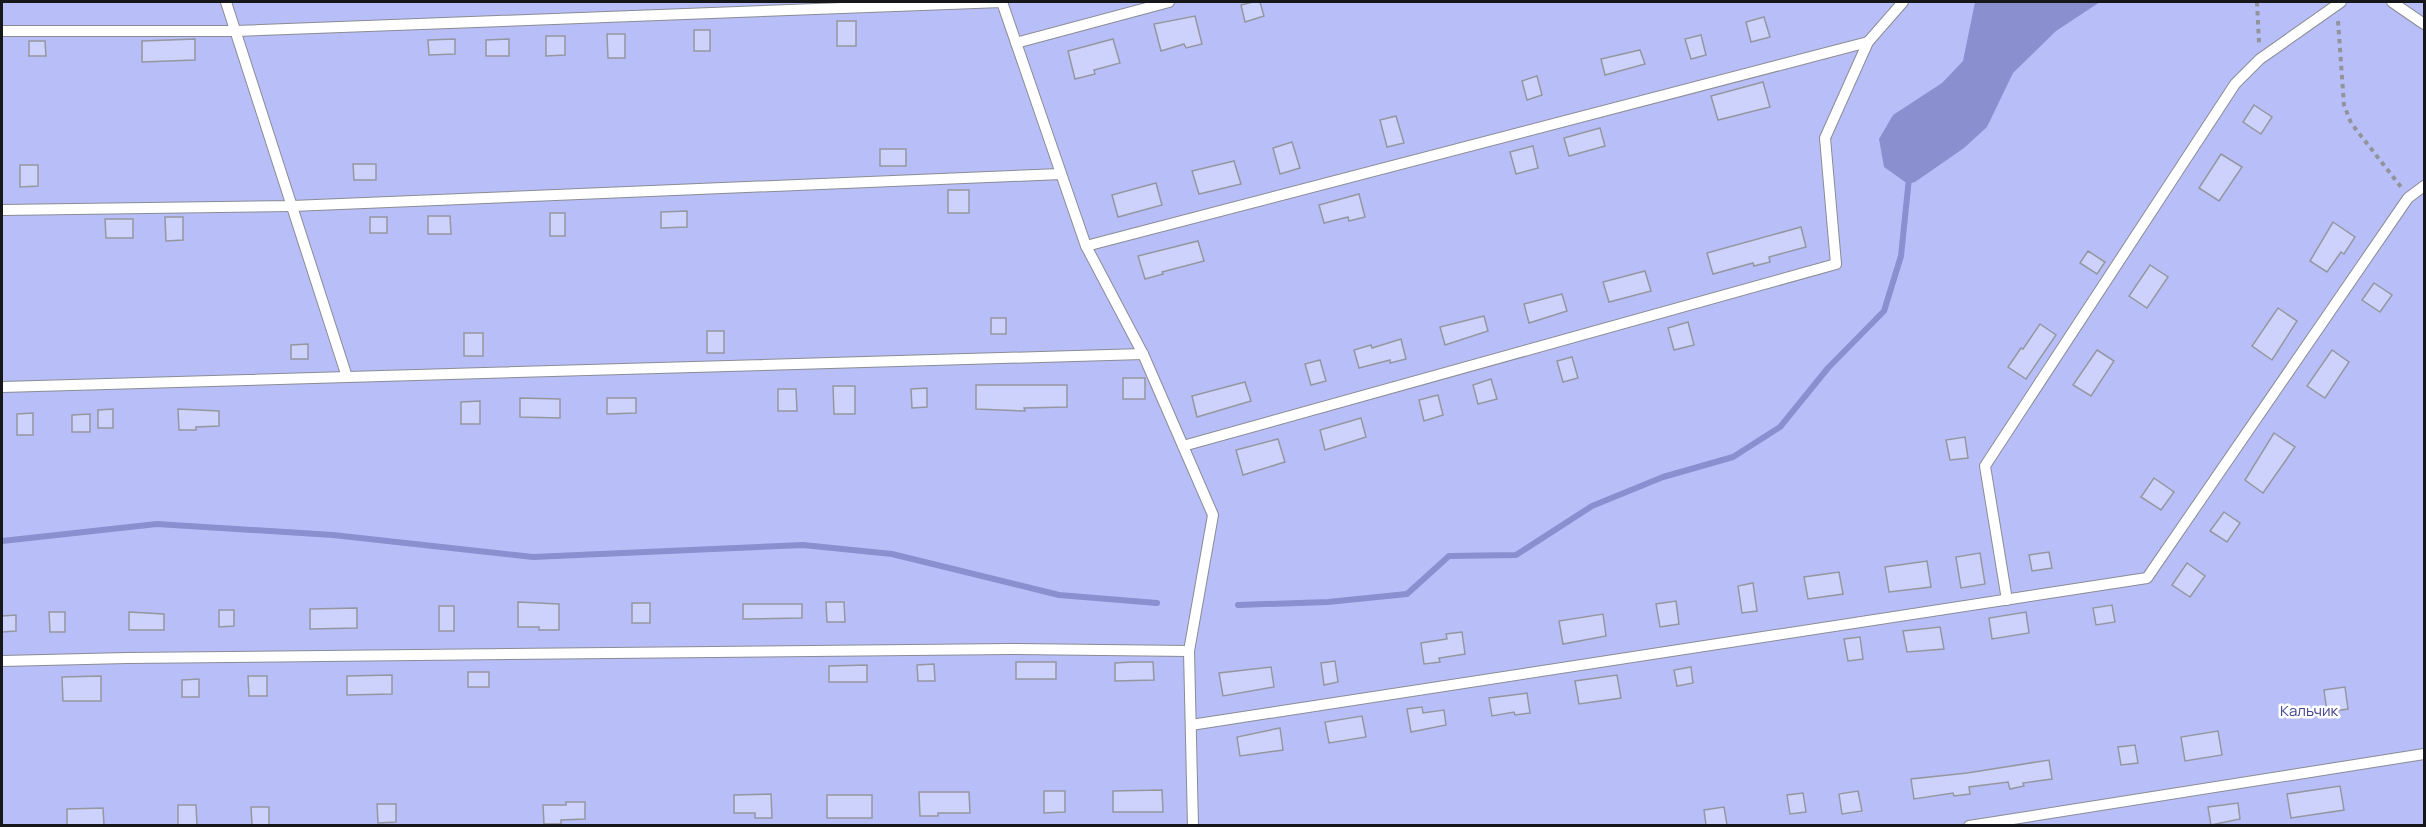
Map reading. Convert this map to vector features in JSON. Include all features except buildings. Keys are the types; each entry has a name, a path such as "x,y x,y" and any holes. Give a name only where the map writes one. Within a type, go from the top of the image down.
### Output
{"lane":[{"path":"226,2 347,377"},
{"path":"2,31 236,31 1002,2 1086,246 1143,354 1214,515 1189,651 1193,825"},
{"path":"1016,44 1150,4 1169,2"},
{"path":"1183,446 1836,264 1825,138 1868,42 1903,2"},
{"path":"2392,2 2424,24"},
{"path":"2007,600 1985,466 2235,84 2260,59 2339,3"},
{"path":"1086,246 1868,42"},
{"path":"2,210 292,206 1061,174"},
{"path":"1191,724 2147,578 2408,198 2424,186"},
{"path":"2,387 1143,354"},
{"path":"2,662 127,658 1010,649 1189,651"},
{"path":"1969,825 2424,754"}],"path":[{"path":"2256,2 2260,59"},
{"path":"2339,3 2344,105 2351,123 2408,198"}],"green space":[{"name":"Кальчик","path":"2,2 2424,2 2424,825 2,825"}],"shaded area":[{"path":"1975,2 2100,2 2056,31 2013,73 1987,127 1964,148 1915,182 1908,184 1884,167 1879,139 1893,115 1942,83 1963,61"}],"waterway":[{"path":"1238,605 1328,602 1407,594 1449,556 1516,555 1592,506 1663,477 1733,457 1780,427 1828,368 1884,311 1901,256 1909,178"},
{"path":"2,541 157,524 333,535 533,557 803,545 892,554 1059,595 1157,603"}]}
